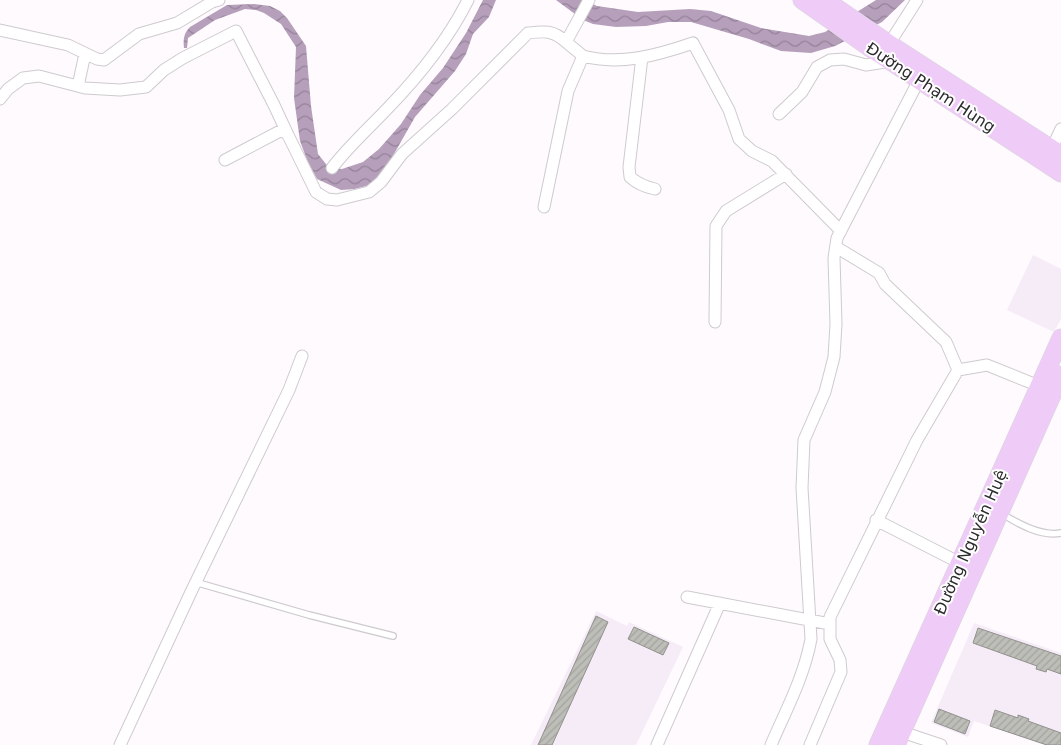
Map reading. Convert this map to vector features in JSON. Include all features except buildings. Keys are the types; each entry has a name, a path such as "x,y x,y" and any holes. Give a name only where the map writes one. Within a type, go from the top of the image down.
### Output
{"main road":[{"name":"Đường Phạm Hùng","path":"802,0 869,47 890,52 1056,152"},
{"name":"Đường Phạm Hùng","path":"826,0 890,52 919,80 1061,173"},
{"name":"Đường Nguyễn Huệ","path":"895,734 960,563 1061,338"},
{"name":"Đường Nguyễn Huệ","path":"878,745 895,734 1000,512 1061,376"}],"street":[{"path":"0,30 68,45 85,54 104,60 139,34 177,23 216,0"},
{"path":"332,168 420,71 443,40 468,0"},
{"path":"566,42 589,0"},
{"path":"779,114 802,92 818,67 830,60 844,59 866,64 890,52 917,0"},
{"path":"0,99 8,89 23,78 39,76 85,88 120,90 146,87 164,70 183,58 236,31 316,192 327,198 337,200 368,192 381,182 402,154 528,33 542,31 556,34 583,56 599,61 642,57 669,51 693,42 729,110 739,138 752,151 772,160 841,231"},
{"path":"78,86 85,54"},
{"path":"544,207 568,91 583,56"},
{"path":"642,57 629,167 630,177 637,183 655,189"},
{"path":"771,745 798,683 807,658 810,639 802,488 804,440 824,392 834,357 836,324 834,258 837,238 919,80"},
{"path":"1056,152 1061,129"},
{"path":"225,160 282,130 288,135"},
{"path":"715,322 716,226 726,211 786,174"},
{"path":"836,247 879,273 885,284 946,342 958,370"},
{"path":"120,745 195,582 290,390 302,356"},
{"path":"810,745 842,672 840,660 830,639 830,617 876,520 917,440 958,370 987,365 1039,386"},
{"path":"876,520 960,563"},
{"path":"687,597 830,624"},
{"path":"657,745 720,603"},
{"path":"895,734 941,745"}],"lane":[{"path":"1000,512 1012,521 1032,530 1045,533 1061,533"},
{"path":"195,582 309,615 392,636"}],"shaded area":[{"path":"1033,255 1061,269 1061,319 1054,332 1007,310"},
{"path":"596,611 627,626 629,622 683,647 636,745 531,745"},
{"path":"974,623 1061,653 1061,745 1044,745 974,721 968,737 931,723"}],"water":[{"path":"483,0 496,0 489,17 473,34 466,54 455,71 415,117 386,168 370,185 355,189 341,190 317,179 307,160 300,141 294,98 296,47 281,24 264,13 245,9 215,20 188,38 187,48 184,48 184,36 190,27 227,5 254,4 270,6 280,11 306,46 311,106 318,154 331,168 342,169 363,162 379,149 401,124 420,95 443,68 466,33"},
{"path":"556,0 585,0 597,6 638,12 690,9 711,11 761,28 809,36 825,32 876,0 905,0 882,22 835,46 811,53 781,51 749,39 691,22 668,22 646,26 616,27 593,24 583,20"}]}
